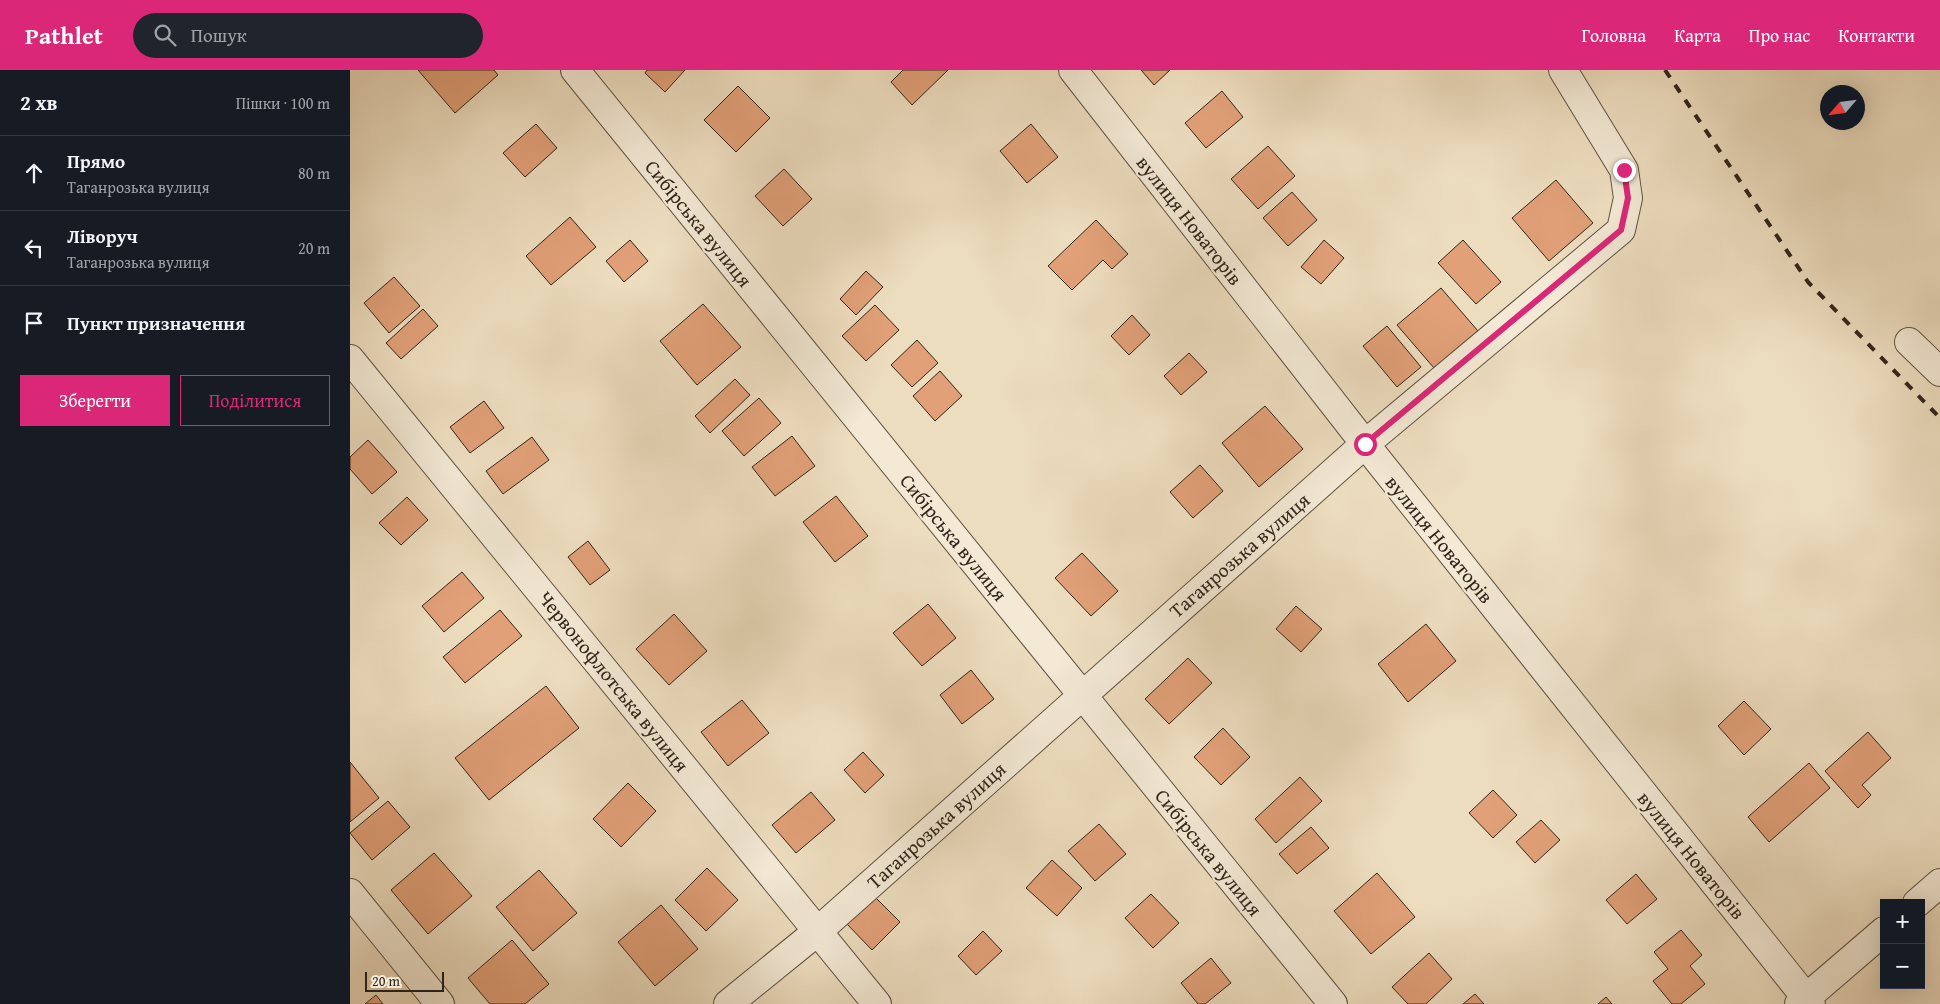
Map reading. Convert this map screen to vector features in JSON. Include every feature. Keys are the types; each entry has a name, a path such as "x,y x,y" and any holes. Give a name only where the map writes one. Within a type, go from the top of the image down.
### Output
{"street":[{"name":"Сибірська вулиця","path":"575,70 1333,1004"},
{"name":"вулиця Новаторів","path":"1073,70 1805,1002"},
{"name":"Таганрозька вулиця","path":"728,1004 818,930 1365,444 1621,230 1628,198 1624,170 1562,70"},
{"path":"1909,342 1940,372"},
{"name":"Червонофлотська вулиця","path":"350,359 877,1004"},
{"path":"1921,899 1940,882"},
{"path":"350,893 440,1004"},
{"path":"1805,1002 1880,935"}],"building":[{"path":"418,70 494,70 498,75 455,113"},
{"path":"647,70 685,70 665,92 645,73"},
{"path":"903,70 948,70 912,105 891,82"},
{"path":"1141,70 1170,70 1154,85"},
{"path":"738,86 770,118 736,152 704,120"},
{"path":"1222,91 1243,117 1206,148 1185,123"},
{"path":"536,124 557,148 525,177 503,153"},
{"path":"1031,124 1058,157 1027,183 1000,151"},
{"path":"1268,146 1295,176 1258,209 1231,179"},
{"path":"784,169 812,199 783,226 755,196"},
{"path":"1556,180 1593,223 1549,261 1512,218"},
{"path":"1292,192 1317,220 1288,246 1263,218"},
{"path":"570,217 596,247 551,285 526,256"},
{"path":"1096,220 1128,254 1112,269 1103,260 1072,290 1048,266"},
{"path":"630,240 648,261 624,282 606,261"},
{"path":"1324,240 1344,258 1321,284 1301,267"},
{"path":"1463,240 1501,282 1476,304 1438,263"},
{"path":"866,271 883,287 856,315 840,299"},
{"path":"394,277 420,306 389,333 364,303"},
{"path":"1441,288 1478,331 1434,368 1397,325"},
{"path":"703,304 741,347 697,385 660,341"},
{"path":"875,305 899,330 866,361 842,336"},
{"path":"423,309 438,326 401,359 386,343"},
{"path":"1132,315 1150,335 1129,355 1111,336"},
{"path":"1387,326 1421,367 1397,387 1363,346"},
{"path":"917,340 938,363 912,387 891,365"},
{"path":"1189,353 1207,372 1181,395 1164,376"},
{"path":"940,371 962,396 935,421 913,396"},
{"path":"735,379 750,395 710,433 695,416"},
{"path":"759,398 781,423 744,456 722,431"},
{"path":"484,401 504,428 470,453 450,427"},
{"path":"1265,406 1303,449 1259,487 1222,443"},
{"path":"792,436 815,466 775,496 752,467"},
{"path":"532,437 549,460 503,494 486,471"},
{"path":"368,440 397,472 372,494 350,469 350,457"},
{"path":"1200,465 1223,491 1193,518 1170,492"},
{"path":"836,496 868,536 835,562 803,522"},
{"path":"407,497 428,520 401,545 379,523"},
{"path":"588,541 610,570 590,585 568,557"},
{"path":"1082,553 1118,591 1091,616 1055,578"},
{"path":"462,572 484,598 444,632 422,606"},
{"path":"928,604 956,638 922,666 893,633"},
{"path":"1296,606 1322,629 1301,652 1276,629"},
{"path":"500,610 522,636 465,683 443,657"},
{"path":"674,614 707,651 669,685 636,649"},
{"path":"1426,624 1456,661 1408,702 1378,664"},
{"path":"1188,658 1212,683 1169,724 1145,699"},
{"path":"971,670 994,699 962,724 940,695"},
{"path":"546,686 579,728 489,800 455,758"},
{"path":"742,700 769,733 728,766 701,732"},
{"path":"1744,701 1771,729 1744,755 1718,726"},
{"path":"1223,728 1250,757 1221,785 1194,757"},
{"path":"1868,732 1891,758 1862,785 1871,795 1858,808 1825,771"},
{"path":"863,752 884,775 865,793 844,770"},
{"path":"350,762 379,798 350,822"},
{"path":"1809,763 1830,788 1769,842 1748,817"},
{"path":"1300,777 1322,801 1276,843 1255,819"},
{"path":"628,783 656,811 621,847 593,819"},
{"path":"1493,790 1517,815 1493,838 1469,813"},
{"path":"811,792 835,820 796,853 772,825"},
{"path":"388,801 410,827 372,860 350,833"},
{"path":"1541,820 1560,840 1535,863 1516,842"},
{"path":"1099,824 1126,854 1095,881 1068,851"},
{"path":"1311,827 1329,848 1297,874 1279,854"},
{"path":"434,853 472,896 428,934 391,890"},
{"path":"1052,860 1082,888 1057,916 1026,888"},
{"path":"707,868 738,900 706,931 675,900"},
{"path":"539,870 577,913 533,951 496,907"},
{"path":"1377,873 1415,917 1371,954 1334,911"},
{"path":"1636,874 1657,899 1627,924 1606,900"},
{"path":"1151,894 1179,923 1153,948 1125,918"},
{"path":"873,895 900,922 872,950 845,922"},
{"path":"661,905 698,949 655,986 618,942"},
{"path":"1681,930 1702,955 1690,966 1705,984 1681,1004 1672,1004 1653,981 1668,969 1654,952"},
{"path":"983,931 1002,951 976,975 958,956"},
{"path":"512,940 549,984 525,1004 490,1004 468,978"},
{"path":"1429,953 1452,979 1426,1004 1408,1004 1392,987"},
{"path":"1211,958 1231,983 1205,1004 1198,1004 1181,983"},
{"path":"1475,994 1484,1004 1463,1004"},
{"path":"376,995 383,1004 365,1004"},
{"path":"1606,997 1612,1004 1598,1004"}],"railway":[{"path":"1665,70 1808,282 1940,418"}],"route":[{"path":"1365,444 1621,230 1628,198 1624,170"}]}
